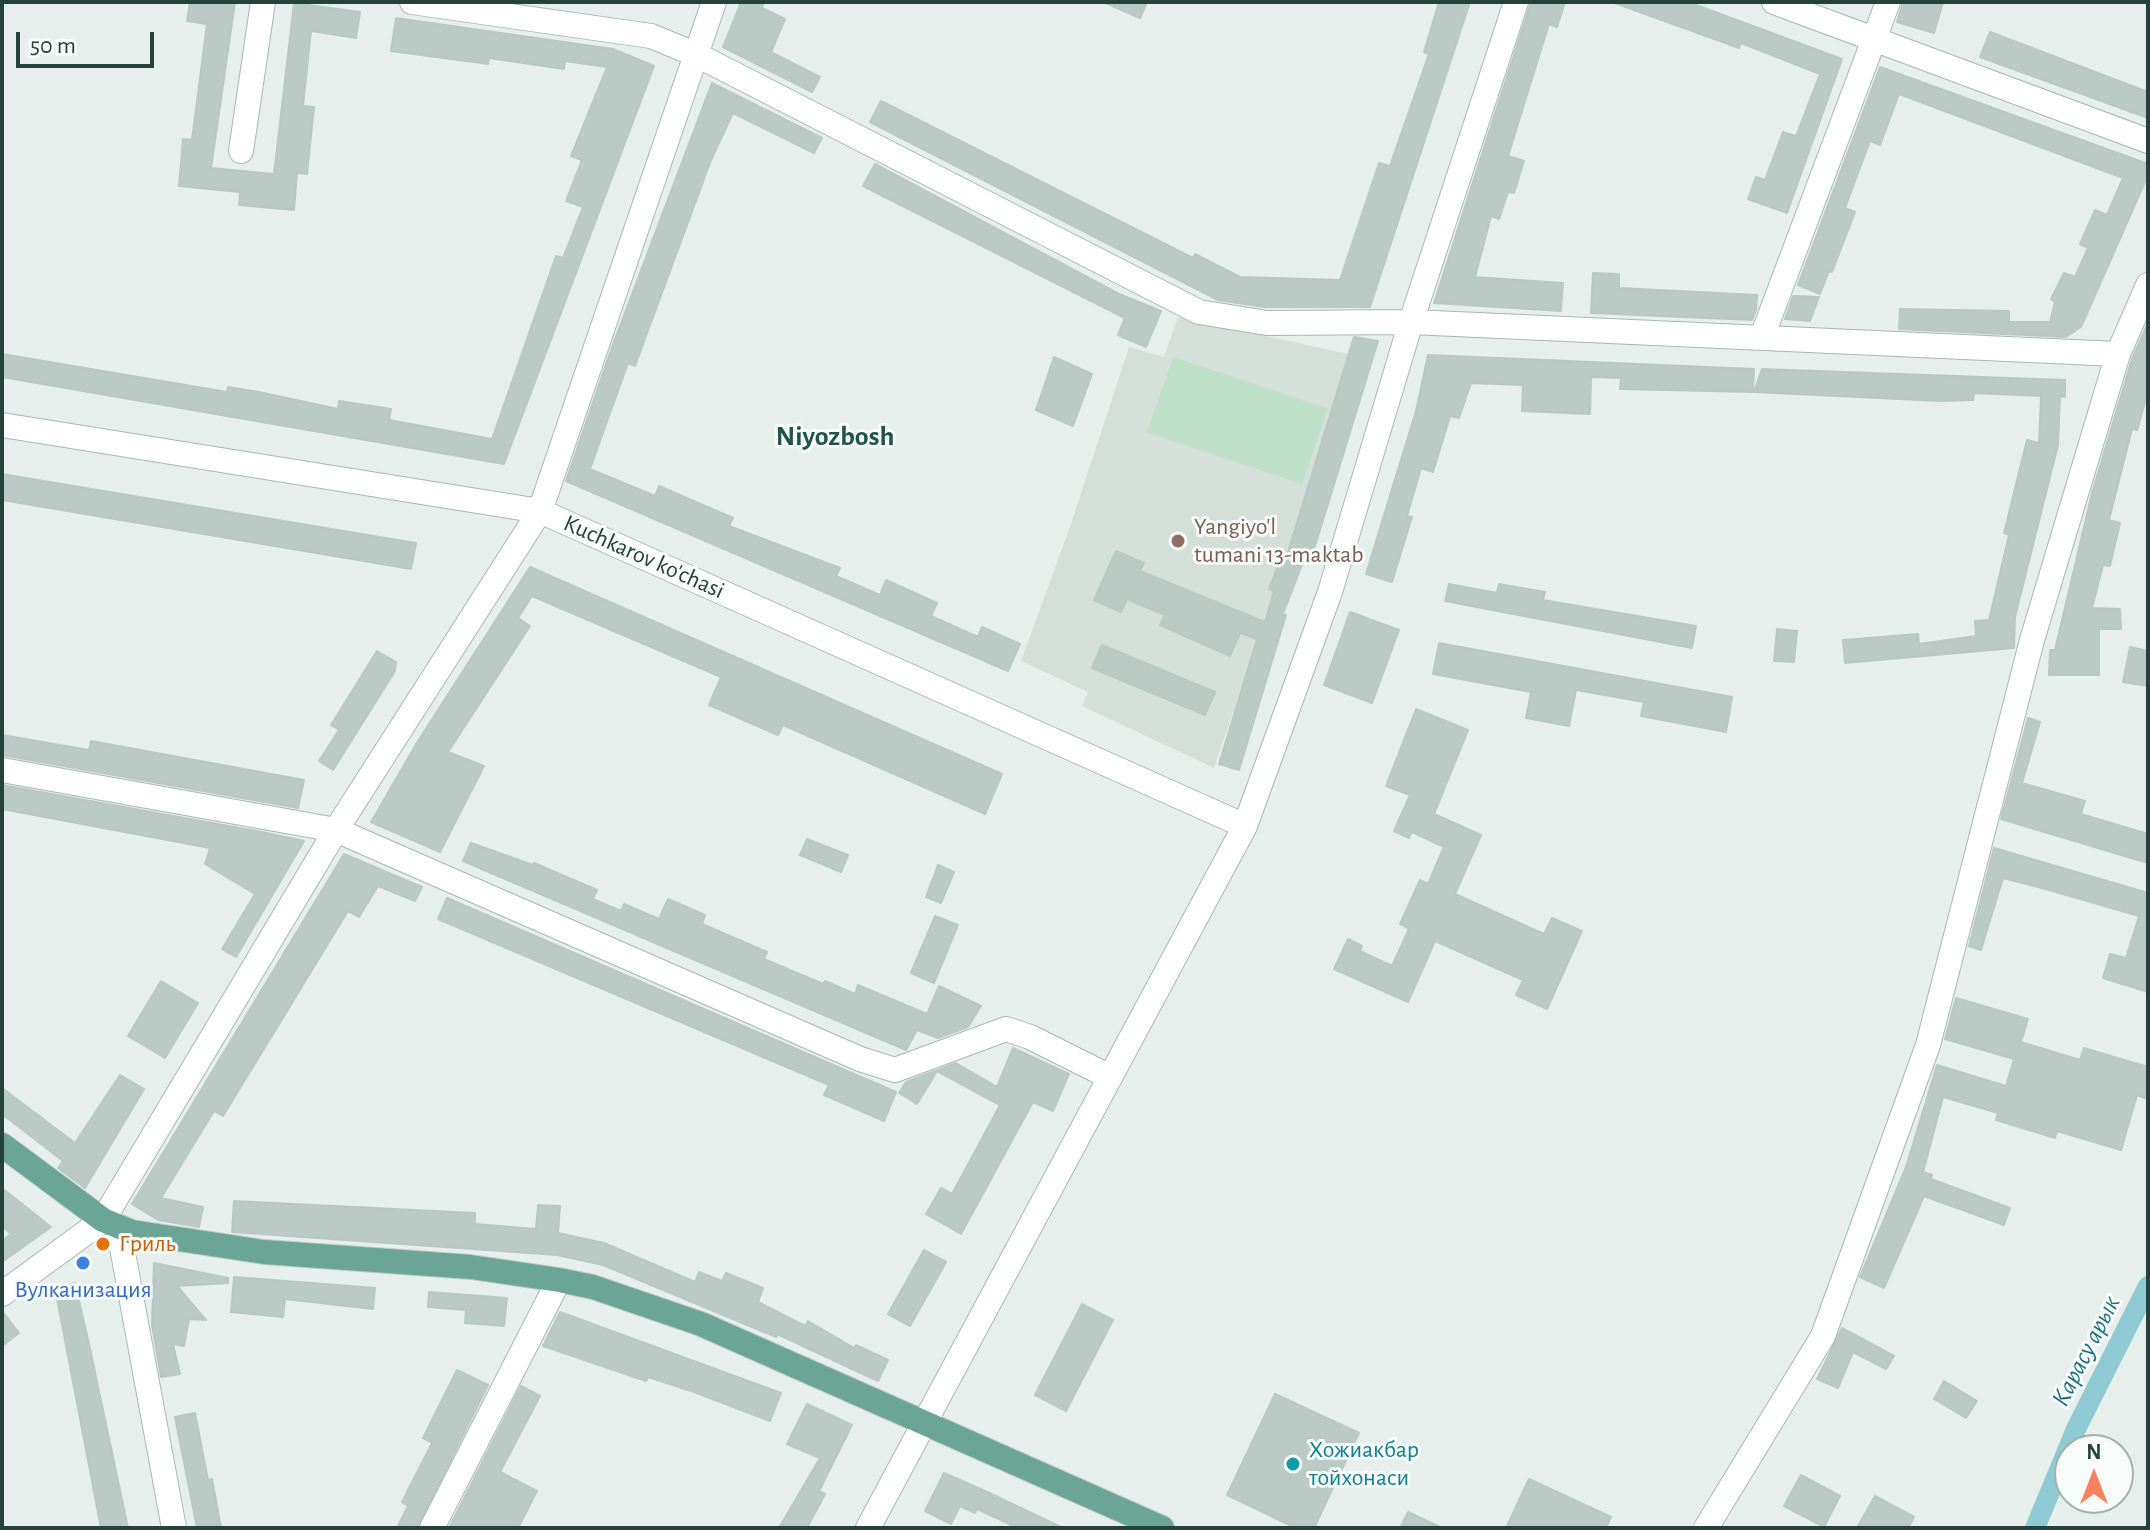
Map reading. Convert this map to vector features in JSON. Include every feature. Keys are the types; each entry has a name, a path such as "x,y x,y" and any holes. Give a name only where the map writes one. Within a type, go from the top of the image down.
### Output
{"main road":[{"path":"2,1145 110,1223 170,1240 264,1252 471,1267 559,1280 616,1294 701,1324 1162,1528"}],"street":[{"path":"241,151 263,2"},
{"path":"412,2 651,36 697,55 1199,312 1267,323 1411,322 2118,354"},
{"path":"2,1294 110,1223 336,830 540,511 714,2"},
{"path":"868,1528 1245,826 1330,592 1411,322 1516,2"},
{"path":"1774,2 2148,141"},
{"path":"1762,337 1888,2"},
{"path":"1706,1528 1823,1336 1928,1045 2032,640 2118,354 2148,285"},
{"name":"Kuchkarov ko'chasi","path":"2,425 540,511 1245,826"},
{"path":"2,770 336,830 860,1059 895,1070 1006,1029 1030,1037 1110,1077"},
{"path":"110,1223 174,1528"},
{"path":"432,1528 559,1280"}],"shaded area":[{"name":"Yangiyo'l tumani 13-maktab","path":"1178,317 1349,354 1287,555 1214,768 1082,706 1088,692 1021,661 1070,527 1129,347 1164,357"}],"green space":[{"path":"1173,357 1328,409 1302,484 1147,432"}],"building":[{"path":"190,2 235,2 211,168 274,174 294,3 360,12 356,38 311,31 303,106 314,107 307,174 297,173 294,210 239,205 240,192 179,186 183,139 192,140 207,24 187,21"},
{"path":"741,2 764,2 762,8 785,19 771,52 820,77 812,92 723,47"},
{"path":"1103,2 1147,2 1140,18"},
{"path":"1439,2 1470,2 1370,307 1264,307 1218,300 870,122 881,101 1193,258 1195,254 1240,277 1340,280 1379,163 1390,166 1429,54 1424,52"},
{"path":"1531,2 1565,2 1557,27 1549,24 1508,156 1524,161 1514,193 1508,192 1499,219 1491,216 1475,277 1563,283 1561,311 1434,303"},
{"path":"1612,2 1688,2 1842,59 1787,213 1748,199 1756,177 1765,180 1783,132 1796,136 1820,74 1741,43 1739,48"},
{"path":"1903,2 1943,2 1934,33 1897,22"},
{"path":"396,18 613,49 654,66 504,464 2,377 2,354 227,392 228,387 259,392 338,409 339,401 391,409 389,420 492,439 556,256 563,258 583,207 566,201 582,160 571,156 607,67 565,61 564,69 489,58 488,64 391,51"},
{"path":"1990,32 2148,92 2148,118 1980,57"},
{"path":"1880,67 2148,164 2148,175 2081,327 2066,337 1899,329 1900,309 2009,311 2009,322 2050,322 2055,302 2051,299 2064,273 2075,277 2088,248 2080,244 2095,210 2107,215 2123,178 1899,94 1880,145 1870,141 1845,208 1855,212 1832,272 1829,271 1820,294 1798,285"},
{"path":"712,83 822,138 814,153 733,113 711,160 635,366 628,363 590,469 655,496 659,486 733,518 729,526 840,568 836,576 880,595 886,580 937,603 931,616 978,637 982,627 1020,644 1008,671 566,481 612,347"},
{"path":"875,164 1119,294 1161,311 1146,347 1118,335 1125,318 863,186"},
{"path":"1593,273 1619,274 1619,288 1757,295 1756,310 1752,320 1591,313"},
{"path":"1793,296 1819,297 1810,321 1785,319"},
{"path":"2148,323 2148,392 2137,430 2132,429 2109,520 2120,523 2110,566 2103,565 2092,608 2120,609 2121,629 2099,629 2099,675 2049,675 2050,650 2055,650 2092,493 2132,359"},
{"path":"1354,337 1378,341 1312,556 1306,554 1283,614 1286,615 1239,770 1219,764 1257,639 1240,633 1230,656 1160,625 1165,615 1127,599 1121,612 1094,600 1116,551 1144,563 1140,571 1265,622 1274,591 1269,589 1280,560 1285,562"},
{"path":"1428,355 1754,369 1753,392 1620,389 1621,378 1591,377 1590,414 1522,411 1523,385 1471,383 1459,418 1450,416 1433,472 1421,468 1407,516 1412,517 1392,582 1366,574 1416,411"},
{"path":"1054,357 1092,374 1073,426 1036,410"},
{"path":"1762,369 2065,380 2065,397 2060,396 2058,445 2015,617 2014,648 1845,663 1843,640 1918,634 1919,644 1976,636 1975,621 1989,620 2009,535 2004,533 2027,440 2039,443 2041,396 1974,393 1973,400 1940,401 1754,392"},
{"path":"2,474 416,543 411,569 2,500"},
{"path":"530,567 1002,774 985,814 783,725 778,735 709,705 721,677 532,596 518,618 530,626 448,752 484,766 440,852 371,822 418,741"},
{"path":"1449,584 1497,593 1499,584 1545,592 1543,600 1696,626 1692,648 1445,601"},
{"path":"1350,612 1399,630 1372,703 1324,685"},
{"path":"1777,629 1797,631 1794,662 1774,661"},
{"path":"1439,643 1732,697 1726,732 1641,716 1644,702 1576,690 1569,726 1526,718 1531,692 1433,674"},
{"path":"1102,645 1215,692 1205,715 1092,668"},
{"path":"2130,647 2148,651 2148,686 2123,682"},
{"path":"377,651 396,662 395,671 333,770 319,761 339,730 331,725"},
{"path":"1416,709 1468,730 1434,814 1481,835 1455,894 1544,934 1552,918 1582,931 1547,1009 1516,995 1523,980 1435,941 1408,1002 1334,969 1348,939 1362,946 1360,951 1392,966 1409,929 1400,924 1420,880 1428,884 1444,847 1412,832 1409,838 1394,831 1410,795 1386,786"},
{"path":"2028,718 2040,722 2022,783 2085,801 2081,814 2148,834 2148,863 2001,819"},
{"path":"2,735 89,750 91,741 304,780 298,808 2,755"},
{"path":"2,785 304,841 236,957 222,949 255,894 205,864 210,848 2,809"},
{"path":"807,839 848,855 841,872 800,855"},
{"path":"471,843 534,863 597,890 593,899 621,911 624,904 659,919 668,899 705,915 702,924 767,952 764,959 823,984 825,981 855,994 858,985 927,1014 939,986 981,1006 968,1027 938,1038 917,1030 906,1050 463,861"},
{"path":"1994,848 2148,893 2148,992 2103,978 2110,954 2126,958 2139,916 2042,888 2003,878 1981,950 1969,946"},
{"path":"344,854 422,887 415,901 378,886 359,917 348,911 223,1116 214,1111 161,1198 203,1207 199,1227 158,1220 132,1204"},
{"path":"938,865 954,872 941,903 926,897"},
{"path":"447,898 896,1092 884,1121 824,1095 829,1085 438,919"},
{"path":"935,916 958,925 934,983 911,973"},
{"path":"161,981 198,1003 165,1058 128,1036"},
{"path":"1956,998 2028,1019 2021,1042 2080,1060 2084,1048 2148,1067 2148,1099 2137,1095 2121,1150 2057,1131 2055,1138 1996,1120 1998,1113 1943,1097 1923,1172 1932,1175 1931,1179 2010,1208 2004,1225 1924,1196 1884,1288 1860,1277 1906,1167 1937,1065 2006,1086 2014,1059 1945,1039"},
{"path":"1013,1048 1069,1074 1053,1111 1033,1102 961,1234 926,1214 941,1188 952,1194 1000,1105 937,1071 917,1104 899,1093 906,1082 956,1063 997,1087"},
{"path":"120,1075 144,1089 85,1188 58,1168 63,1161 2,1114 2,1088 75,1143"},
{"path":"2,1188 51,1227 2,1262 2,1241 11,1234 2,1226"},
{"path":"234,1201 475,1213 475,1224 536,1229 538,1205 560,1206 558,1233 604,1243 695,1282 699,1272 722,1281 726,1273 763,1288 758,1302 805,1326 808,1321 854,1348 856,1345 888,1360 878,1381 777,1334 776,1337 603,1265 557,1255 232,1232"},
{"path":"924,1250 946,1262 910,1326 888,1314"},
{"path":"154,1263 228,1278 228,1283 177,1286 206,1320 189,1319 184,1346 173,1344 180,1374 161,1377 152,1325"},
{"path":"234,1277 375,1288 373,1309 285,1299 283,1317 231,1312"},
{"path":"75,1283 128,1528 101,1528 55,1288"},
{"path":"429,1292 507,1298 504,1326 465,1323 466,1310 428,1307"},
{"path":"1082,1304 1113,1320 1066,1411 1035,1395"},
{"path":"2,1311 19,1333 2,1346"},
{"path":"560,1312 781,1393 770,1421 694,1392 648,1377 646,1381 543,1346"},
{"path":"1842,1328 1894,1356 1886,1369 1853,1352 1838,1388 1817,1379"},
{"path":"457,1370 488,1385 417,1528 397,1528 408,1506 402,1502 432,1443 423,1438"},
{"path":"1944,1381 1977,1401 1966,1418 1934,1399"},
{"path":"521,1386 540,1396 500,1472 537,1491 518,1528 449,1528"},
{"name":"Хожиакбар тойхонаси","path":"1275,1394 1359,1433 1314,1528 1296,1528 1227,1495"},
{"path":"807,1404 852,1425 819,1491 825,1494 807,1528 779,1528 820,1458 787,1444"},
{"path":"195,1413 221,1528 197,1528 175,1417"},
{"path":"944,1473 1063,1528 1018,1528 977,1509 975,1513 960,1506 951,1524 925,1511"},
{"path":"1801,1475 1840,1496 1824,1527 1784,1506"},
{"path":"1529,1479 1611,1517 1606,1528 1506,1528"},
{"path":"1875,1496 1914,1517 1908,1528 1857,1528"},
{"path":"1408,1512 1442,1528 1400,1528"}],"waterway":[{"name":"Карасу арык","path":"2035,1528 2076,1429 2148,1286"}],"place":[{"name":"Yangiyo'l tumani 13-maktab","path":"1178,541"},
{"name":"Гриль","path":"103,1244"},
{"name":"Вулканизация","path":"83,1263"},
{"name":"Хожиакбар тойхонаси","path":"1293,1464"}],"district":[{"name":"Niyozbosh","path":"835,437"}]}
